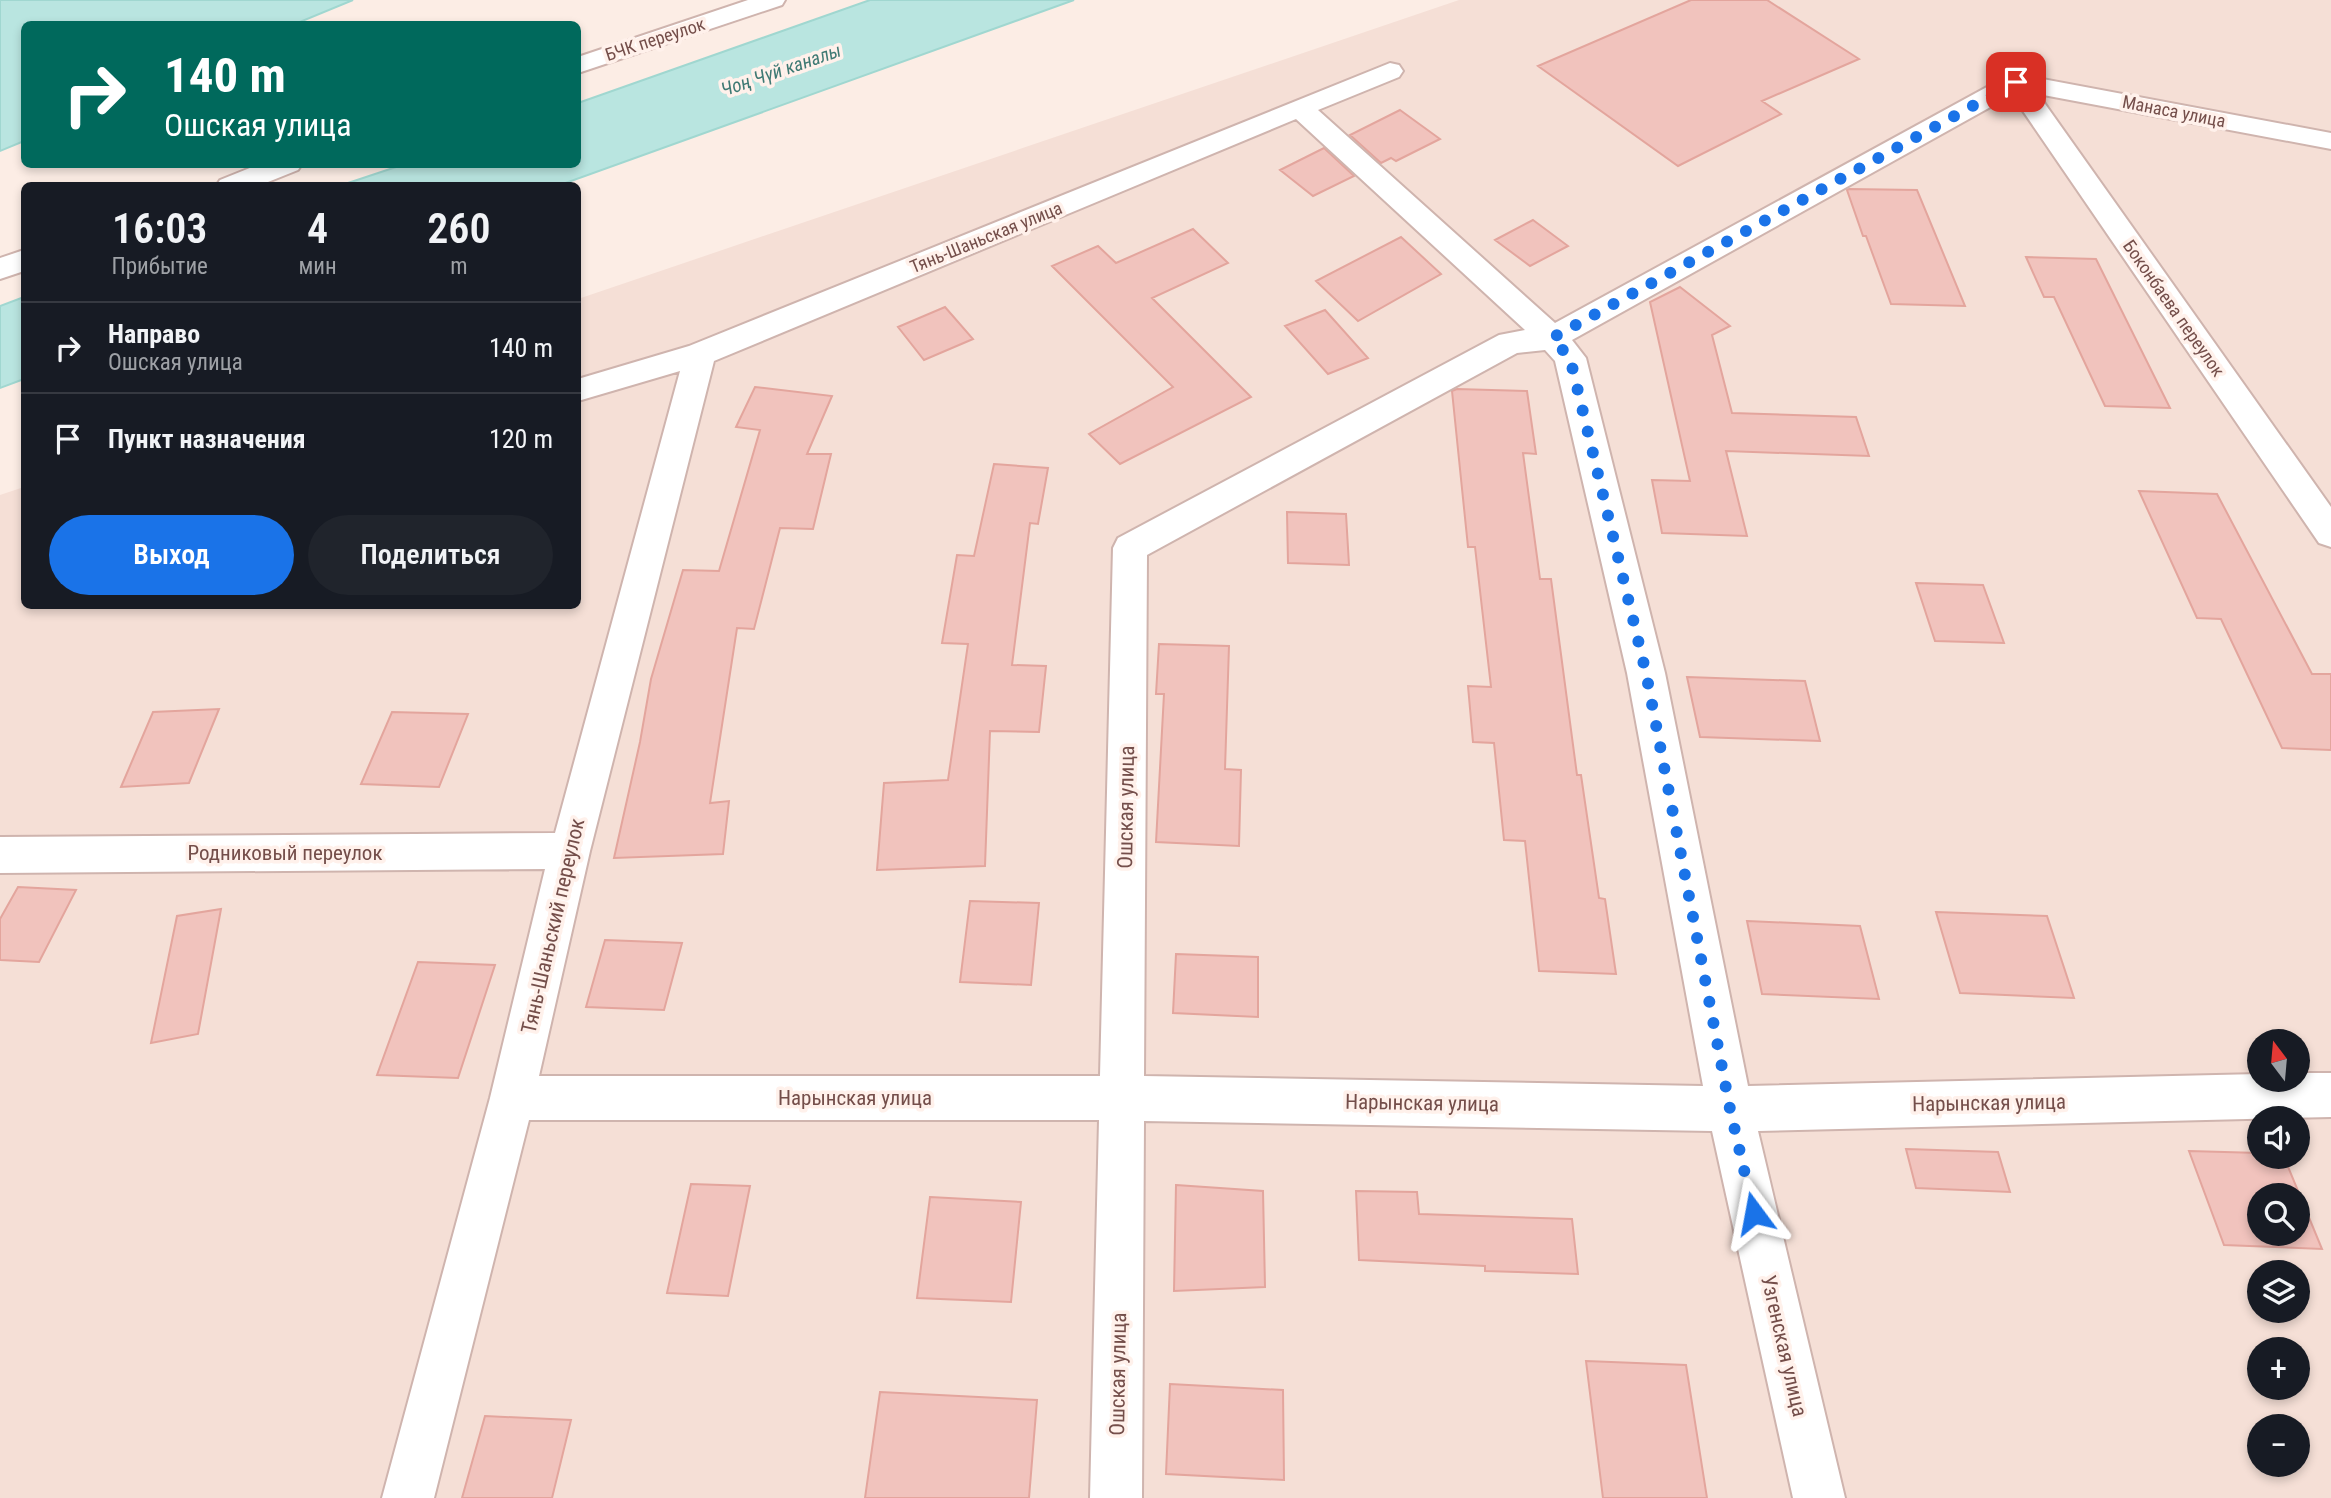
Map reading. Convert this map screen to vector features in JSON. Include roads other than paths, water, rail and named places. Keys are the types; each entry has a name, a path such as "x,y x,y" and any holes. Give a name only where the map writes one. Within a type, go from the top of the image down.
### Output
{"street":[{"name":"БЧК переулок","path":"581,64 773,0"},
{"name":"Тянь-Шаньская улица","path":"581,389 700,354 1390,71"},
{"name":"Манаса улица","path":"2016,82 2331,141"},
{"path":"1552,338 2016,82"},
{"name":"Боконбаева переулок","path":"2016,82 2331,534"},
{"name":"Узгенская улица","path":"1300,109 1552,338 1570,358 1646,673 1730,1109 1819,1498"},
{"path":"241,182 277,168"},
{"path":"0,269 21,261"},
{"name":"Ошская улица","path":"1116,1498 1130,548 1510,343 1552,338"},
{"name":"Тянь-Шаньский переулок","path":"408,1498 512,1098 570,850 700,354"},
{"name":"Родниковый переулок","path":"0,855 570,850"},
{"name":"Нарынская улица","path":"512,1098 1120,1098 1730,1109 2331,1095"}],"water":[{"path":"0,0 353,0 302,21 21,21 21,142 0,151"},
{"name":"Чоң Чүй каналы","path":"870,0 1074,0 568,182 351,182 393,168 581,168 581,102"},
{"path":"21,298 21,380 0,388 0,306"}]}
